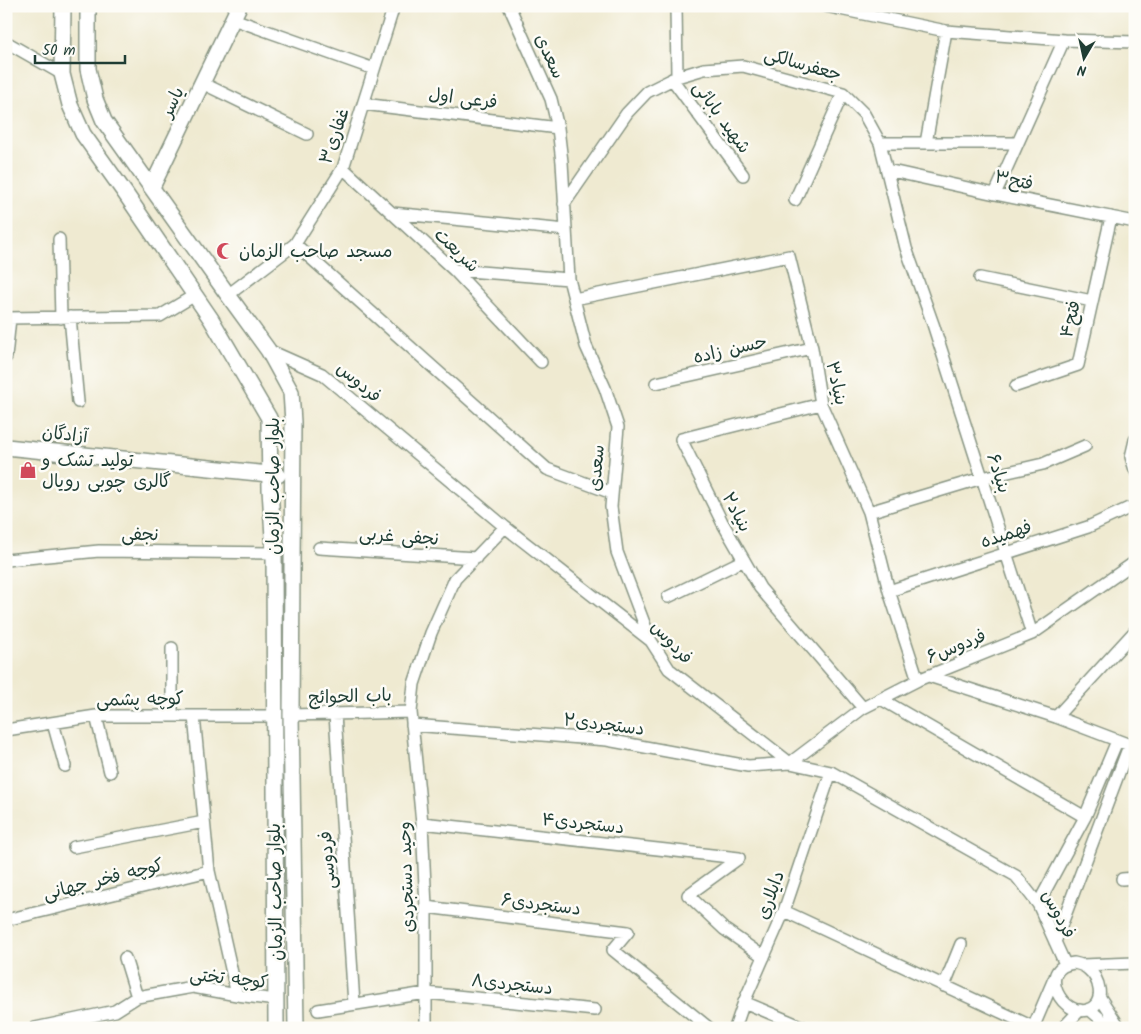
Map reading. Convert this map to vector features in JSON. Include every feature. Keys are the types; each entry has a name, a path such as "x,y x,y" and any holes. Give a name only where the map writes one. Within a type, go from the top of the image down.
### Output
{"main road":[{"name":"بلوار صاحب الزمان","path":"63,6 62,74 70,105 83,134 211,319 269,418 270,489 274,553 276,1028"},
{"name":"بلوار صاحب الزمان","path":"88,6 88,69 94,99 104,121 268,350 291,392 293,422 291,715 296,1028"},
{"name":"یاسر","path":"152,187 236,12"},
{"name":"آزادگان","path":"6,447 292,475"}],"street":[{"name":"غفاری۳","path":"228,295 295,244 343,168 394,6"},
{"name":"سعدی","path":"509,6 551,99 558,128 562,162 569,279 586,346 605,388 618,427 610,507 617,552 651,641"},
{"path":"675,78 676,6"},
{"path":"825,6 946,31 1064,40 1135,42"},
{"path":"236,12 374,69"},
{"path":"926,143 946,31"},
{"path":"995,194 1064,40"},
{"path":"6,42 62,74"},
{"name":"جعفرسالکی","path":"564,204 627,113 647,92 675,78 704,69 743,66 843,93 864,114 880,143 906,248 933,324"},
{"name":"شهید بابائی","path":"675,78 743,175"},
{"path":"202,83 307,134"},
{"path":"795,200 843,93"},
{"name":"فرعی اول","path":"363,104 558,128"},
{"path":"880,143 1018,143"},
{"name":"شریعت","path":"343,168 454,270 540,362"},
{"name":"فتح۳","path":"887,170 1135,222"},
{"path":"392,213 566,230"},
{"name":"فتح۴","path":"1016,386 1078,365 1111,217"},
{"path":"59,239 65,317 78,402"},
{"path":"295,244 547,469 612,493"},
{"name":"بنیاد۳","path":"574,299 789,256 812,348 821,404 869,512 889,591 924,678"},
{"path":"454,270 569,279"},
{"path":"980,278 1092,301"},
{"path":"6,357 8,318 160,316 195,295"},
{"name":"بنیاد۶","path":"933,324 1032,634"},
{"name":"حسن زاده","path":"656,383 812,348"},
{"name":"فردوس","path":"268,350 322,374 505,527 651,641 669,669 790,764 831,772 1016,876 1038,904 1065,964"},
{"name":"بنیاد۲","path":"821,404 681,439 722,522 760,588 863,708"},
{"path":"1135,440 1131,457 1135,470"},
{"path":"869,512 982,478 1043,464 1085,446"},
{"name":"فهمیده","path":"889,591 1088,526 1131,507"},
{"path":"411,712 414,684 432,633 456,579 505,527"},
{"name":"نجفی غربی","path":"319,548 476,558"},
{"name":"نجفی","path":"6,560 99,551 274,553"},
{"path":"668,597 744,560"},
{"name":"فردوس۶","path":"790,764 863,708 924,678 1032,634 1135,562"},
{"path":"1056,717 1135,631"},
{"path":"172,648 172,716"},
{"path":"924,678 1056,717 1132,747 1055,942"},
{"path":"881,699 1085,817"},
{"name":"باب الحوائج","path":"291,715 411,712"},
{"name":"وحید دستجردی","path":"411,712 422,823 426,907 426,1028"},
{"name":"فردوسی","path":"334,714 354,1004"},
{"path":"96,716 110,772"},
{"name":"کوچه پشمی","path":"6,730 96,716 275,716"},
{"path":"194,716 209,871 237,995"},
{"path":"53,723 65,766"},
{"name":"دستجردی۲","path":"412,725 607,740 748,766 790,764"},
{"path":"1038,904 1085,817 1117,741"},
{"name":"دایلاری","path":"735,1028 744,1002 784,911 831,772"},
{"path":"74,847 204,822"},
{"name":"دستجردی۴","path":"422,823 739,858 688,895 724,930 764,957"},
{"name":"کوچه فخر جهانی","path":"6,920 209,871"},
{"path":"1122,879 1135,878"},
{"name":"دستجردی۶","path":"426,907 628,932 613,950 709,1028"},
{"path":"784,911 1033,1028 1058,970 1065,964 1135,963"},
{"path":"944,986 961,944"},
{"path":"125,958 137,997"},
{"path":"1063,1028 1085,1010 1096,1004 1099,996 1100,988 1097,980 1082,965"},
{"path":"1055,978 1057,993 1066,1004 1072,1008 1085,1010 1111,1028"},
{"name":"کوچه تختی","path":"35,1028 115,1011 137,997 193,987 276,1000"},
{"name":"دستجردی۸","path":"318,1010 426,993 595,1010"},
{"path":"1099,996 1120,1028"},
{"path":"744,1002 805,1028"}],"place":[{"name":"مسجد صاحب الزمان","path":"225,251"},
{"name":"تولید تشک و گالری چوبی رویال","path":"28,470"}]}
